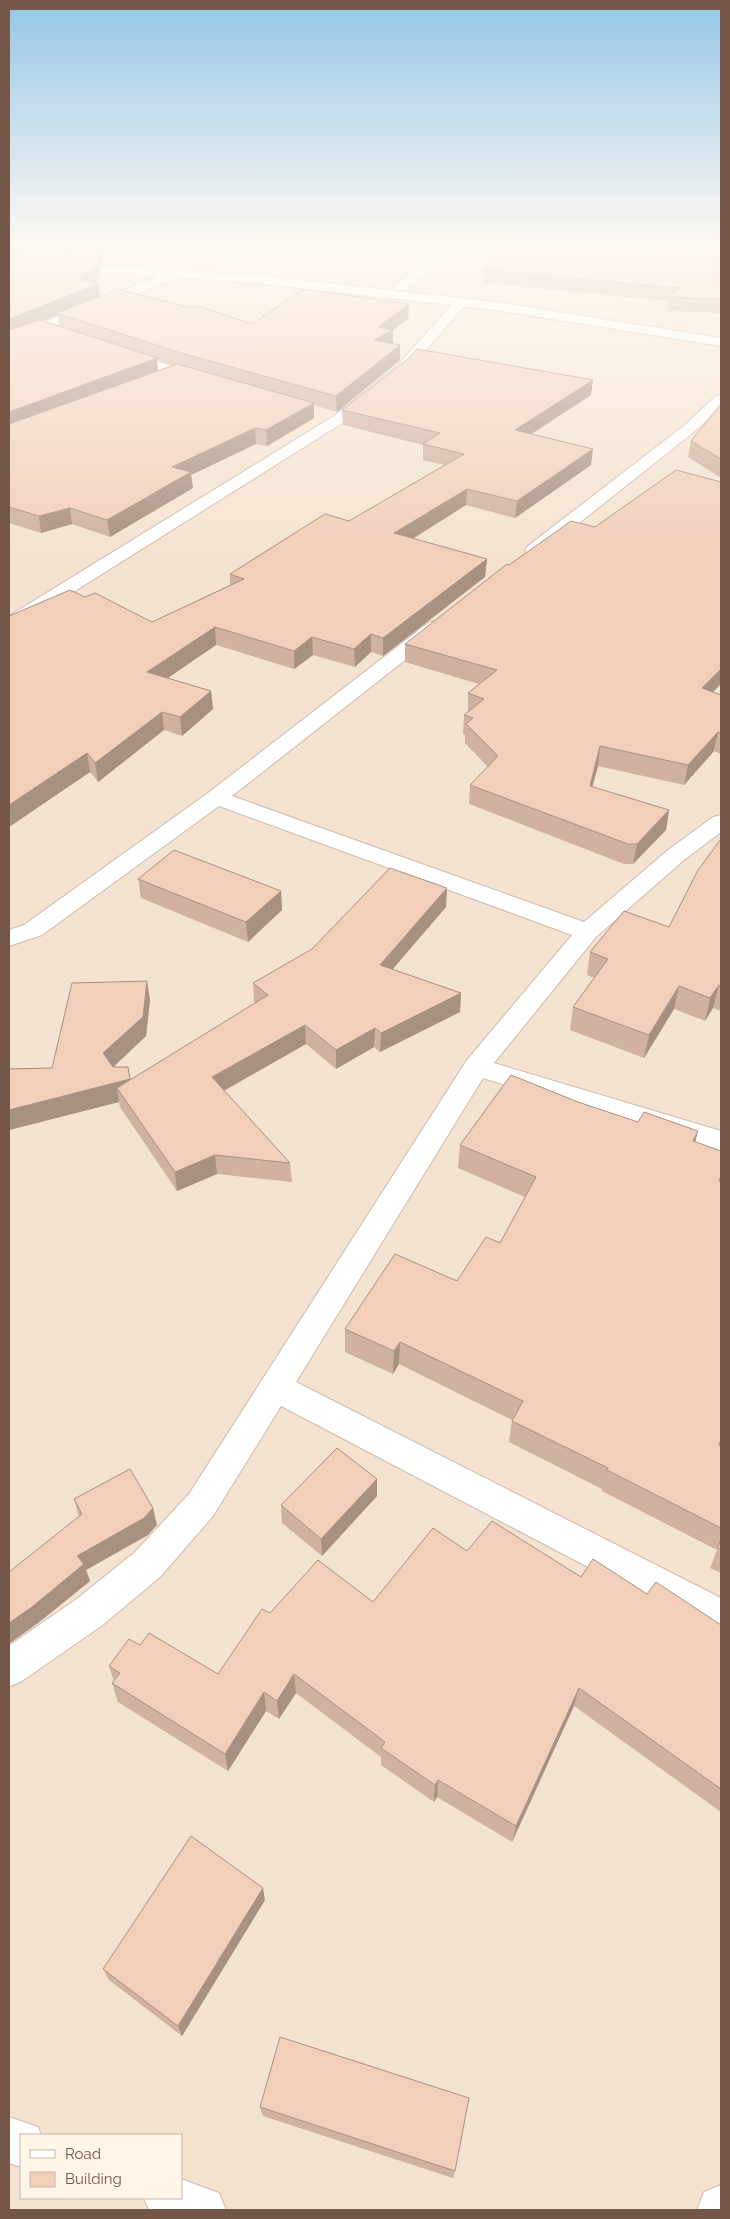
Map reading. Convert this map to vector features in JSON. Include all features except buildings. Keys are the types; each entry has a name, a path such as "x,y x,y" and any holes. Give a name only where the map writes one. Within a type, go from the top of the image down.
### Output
{"street":[{"path":"9,624 339,420 403,368 421,348"},
{"path":"105,349 215,384"},
{"path":"158,380 177,373"},
{"path":"519,561 690,428 721,399"},
{"path":"320,414 339,420"},
{"path":"9,938 33,930 216,798 449,616"},
{"path":"216,798 587,932"},
{"path":"9,1668 91,1611 148,1564 201,1505 277,1388 476,1066 587,932 676,855 721,822"},
{"path":"476,1066 721,1142"},
{"path":"277,1388 721,1618"},
{"path":"171,2199 202,2210"}],"shaded area":[{"path":"9,348 721,348 721,2210 9,2210"}]}
